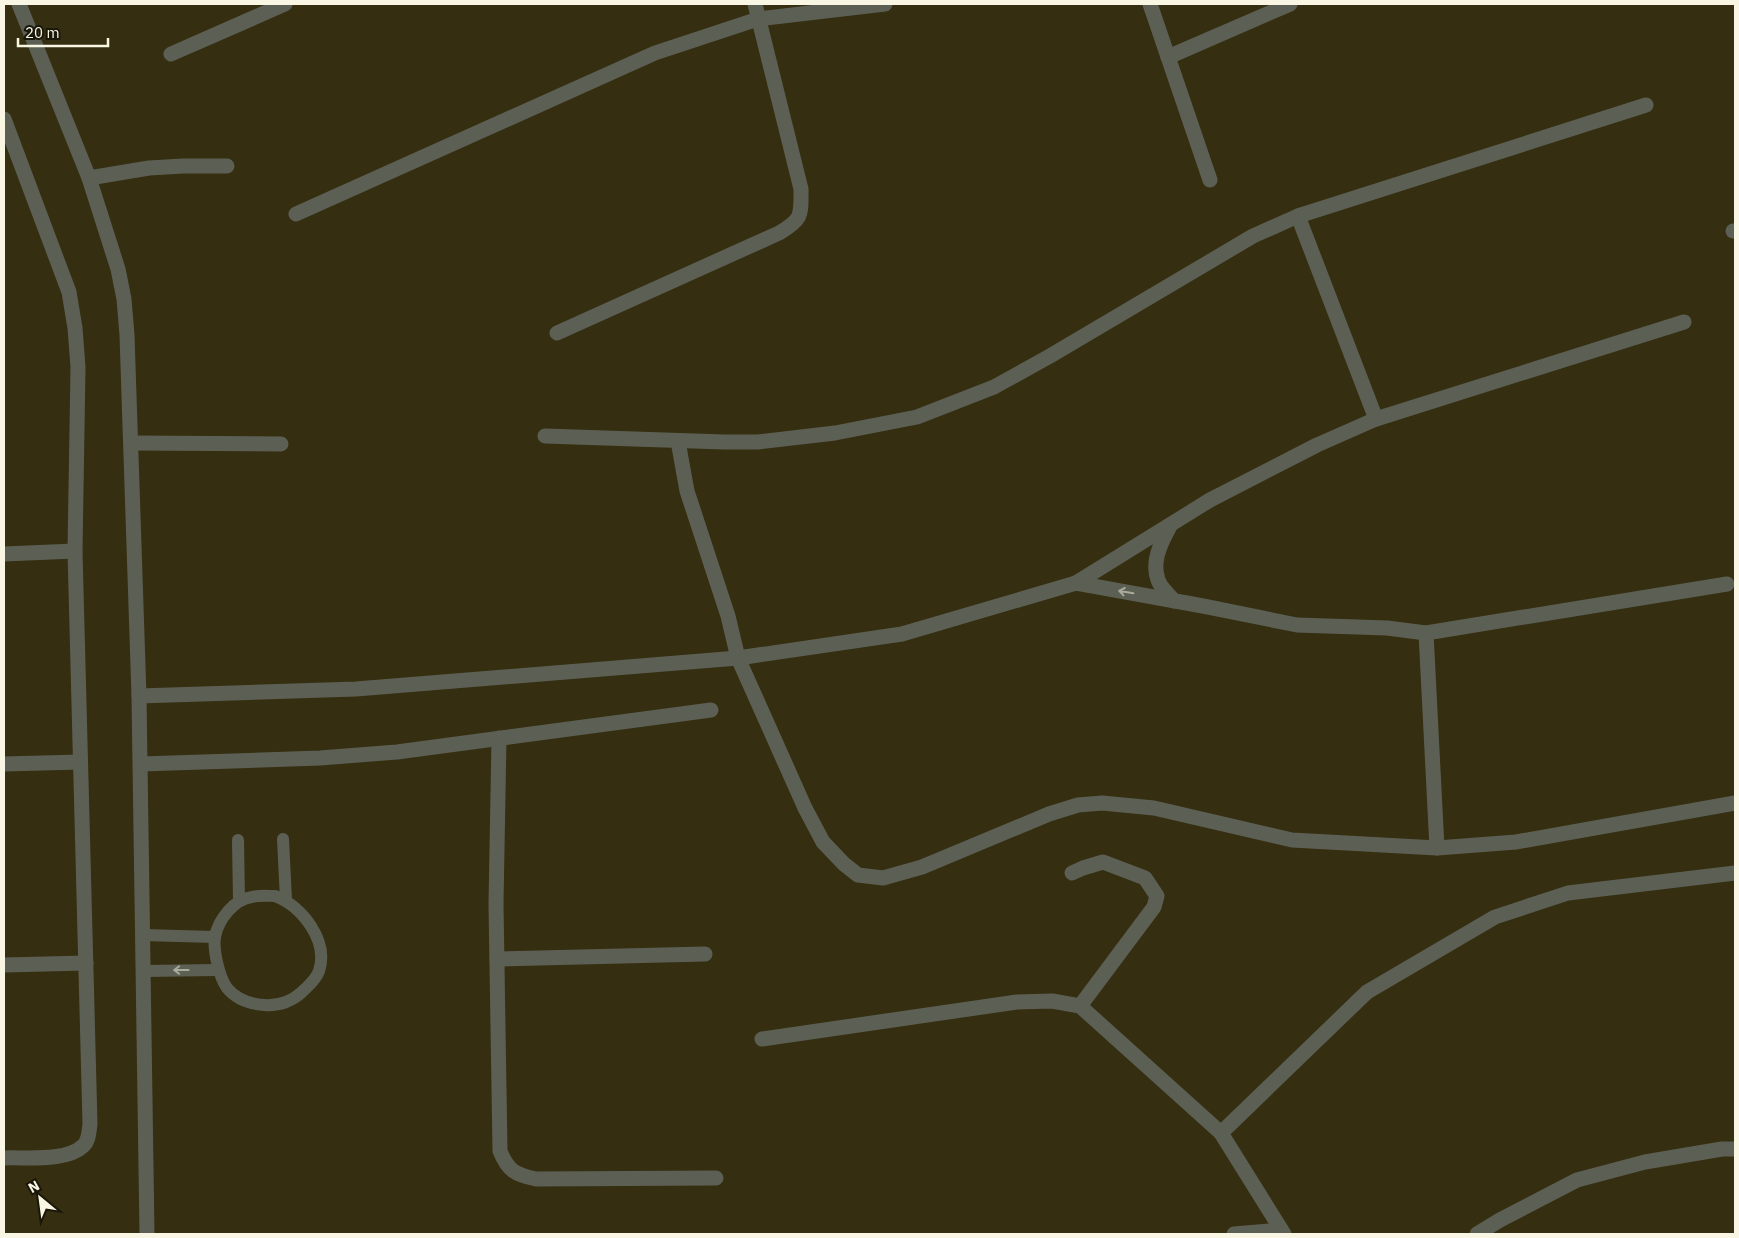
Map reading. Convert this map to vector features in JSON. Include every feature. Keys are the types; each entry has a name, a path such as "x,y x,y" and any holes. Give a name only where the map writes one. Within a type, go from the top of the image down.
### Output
{"street":[{"path":"19,4 89,178 118,269 124,300 131,442 141,764 147,1234"},
{"path":"171,54 285,4"},
{"path":"557,333 779,233 795,224 801,212 801,189 755,4"},
{"path":"296,214 655,53 758,20 885,4"},
{"path":"1150,4 1210,180"},
{"path":"1168,57 1290,4"},
{"path":"545,436 758,442 835,433 917,417 994,387 1253,236 1298,216 1646,105"},
{"path":"4,119 69,292 76,328 78,367 75,551 90,1124 89,1134 84,1145 64,1156 4,1158"},
{"path":"89,178 149,168 227,166"},
{"path":"1298,216 1376,419"},
{"path":"139,696 356,689 738,658 902,634 1076,583 1210,500 1317,445 1376,419 1684,322"},
{"path":"678,441 687,491 728,616 738,658 805,808 823,842 844,864 858,875 883,878 922,867 1048,814 1078,805 1102,803 1154,808 1292,840 1437,848 1516,842 1735,803"},
{"path":"131,442 280,444"},
{"path":"1172,524 1161,542 1156,557 1157,573 1161,585 1174,601"},
{"path":"4,554 75,551"},
{"path":"1076,583 1297,625 1386,628 1426,633 1727,584"},
{"path":"1426,633 1437,848"},
{"path":"141,764 320,758 397,752 711,710"},
{"path":"499,738 496,894 500,1151 506,1165 519,1176 536,1179 716,1178"},
{"path":"4,764 80,762"},
{"path":"1072,873 1103,862 1145,878 1157,896 1154,907 1080,1006"},
{"path":"1222,1133 1366,992 1494,917 1568,893 1735,873"},
{"path":"497,959 705,954"},
{"path":"4,965 86,963"},
{"path":"762,1040 1017,1002 1052,1001 1080,1006 1222,1133 1282,1232 1234,1234"},
{"path":"1477,1234 1577,1180 1645,1162 1722,1149 1735,1149"}],"lane":[{"path":"283,839 286,900"},
{"path":"238,840 239,901"},
{"path":"251,896 275,896 286,900 304,917 317,936 320,954 318,972 311,984 295,998 275,1006 252,1004 240,998 228,988 218,970 215,937 220,923 228,911 239,901 251,896"},
{"path":"143,935 215,937"},
{"path":"144,970 218,970"}]}
